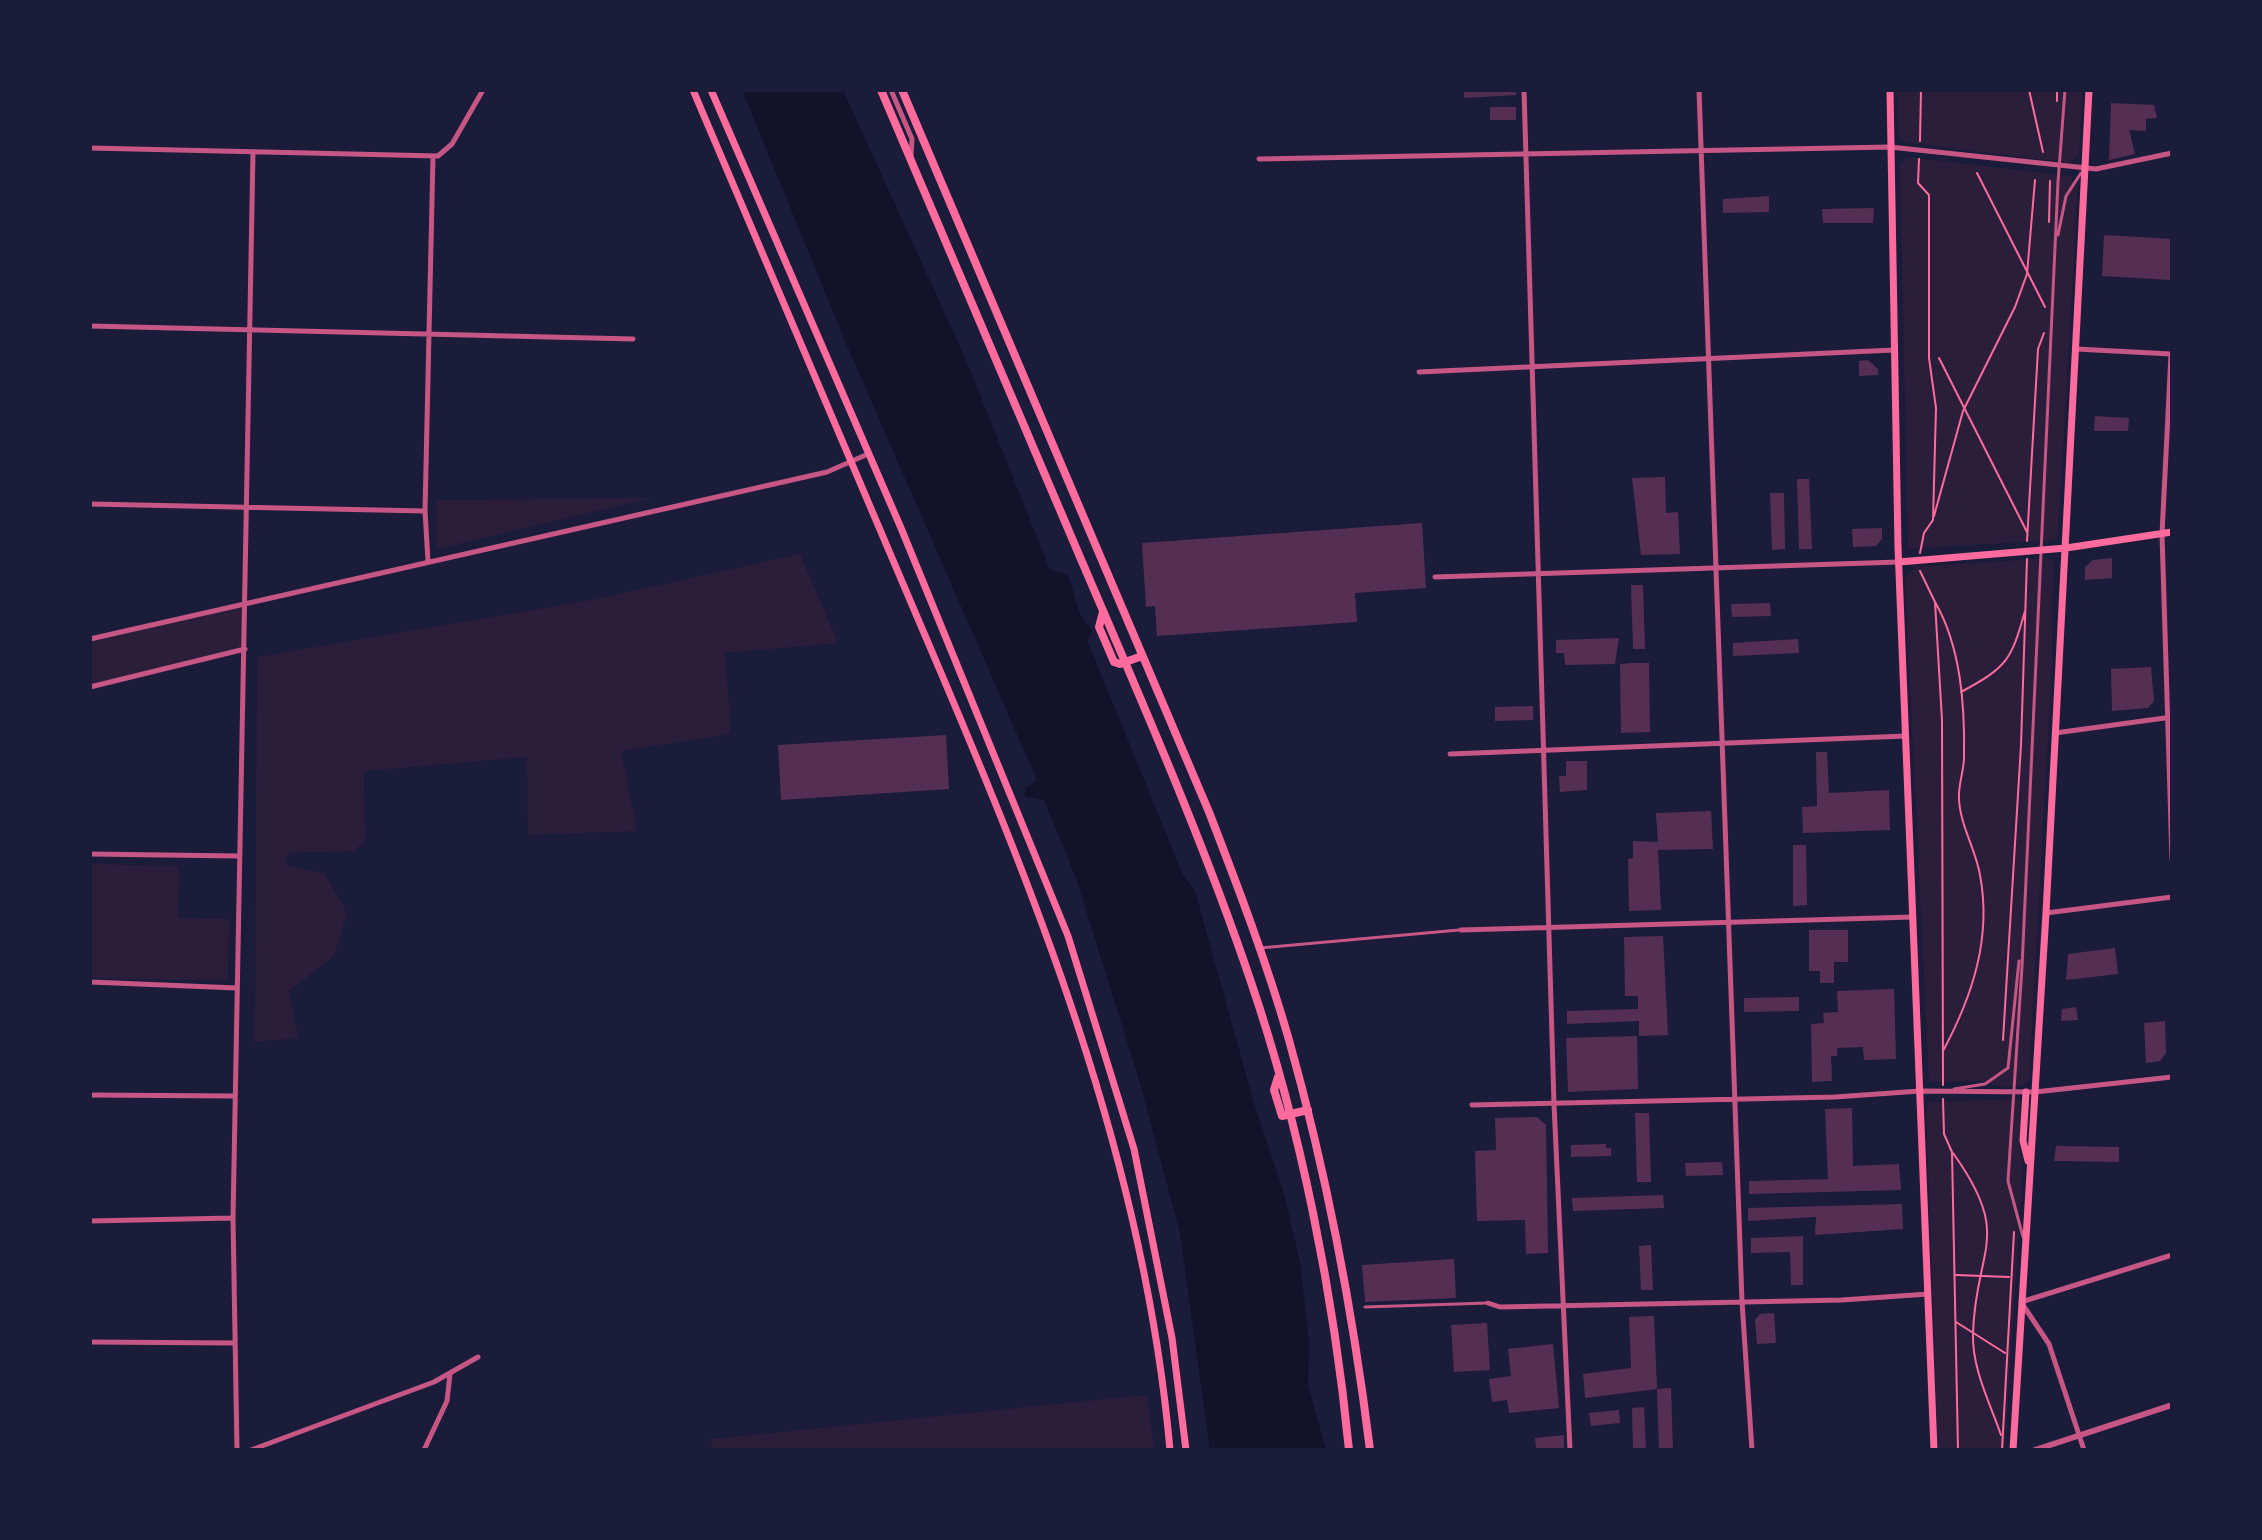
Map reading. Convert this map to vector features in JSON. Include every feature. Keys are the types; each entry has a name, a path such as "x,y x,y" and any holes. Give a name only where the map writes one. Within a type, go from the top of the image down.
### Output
{"main road":[{"path":"693,90 996,802 1040,913 1089,1055 1120,1163 1143,1264 1170,1450"},
{"path":"711,90 868,454 1055,903 1098,1028 1134,1149 1158,1262 1186,1450"},
{"path":"881,90 1103,611 1099,627 1114,662 1125,663 1142,656"},
{"path":"902,90 1209,812 1260,948 1308,1110 1350,1308 1370,1450"},
{"path":"1890,90 1899,562 1934,1450"},
{"path":"2013,1450 2030,1171 2030,1092 2046,913 2089,90"},
{"path":"1899,562 2066,548 2172,532"},
{"path":"1125,663 1202,847 1252,983 1279,1076 1274,1090 1280,1115 1308,1110"},
{"path":"1288,1115 1331,1309 1349,1450"},
{"path":"1331,1309 1350,1308"}],"street":[{"path":"90,148 433,156 444,154 452,144 483,90"},
{"path":"891,90 912,139 911,160"},
{"path":"1524,90 1554,1104 1570,1450"},
{"path":"1699,90 1731,921 1742,1302 1752,1450"},
{"path":"1259,159 1701,148 1890,147 2105,169 2172,153"},
{"path":"237,1450 233,1218 253,152"},
{"path":"428,561 425,511 433,156"},
{"path":"90,326 633,339"},
{"path":"2076,349 2171,354 2162,534 2172,859"},
{"path":"1419,372 1709,361 1894,350"},
{"path":"90,639 812,475 868,454"},
{"path":"90,504 425,511"},
{"path":"1435,577 1899,562"},
{"path":"90,687 245,649"},
{"path":"2055,733 2170,717"},
{"path":"1450,754 1906,736"},
{"path":"90,854 239,856"},
{"path":"2046,913 2172,897"},
{"path":"1461,930 1913,917"},
{"path":"90,982 237,988"},
{"path":"1472,1105 1735,1100 1920,1091 2030,1092 2172,1077"},
{"path":"90,1095 235,1096"},
{"path":"90,1221 233,1218"},
{"path":"2084,1450 2049,1344 2021,1302 2172,1255"},
{"path":"1488,1303 1500,1307 1928,1294"},
{"path":"90,1342 235,1343"},
{"path":"251,1450 450,1374 478,1357"},
{"path":"424,1450 447,1401 450,1374"},
{"path":"2035,1450 2081,1438 2172,1405"}],"lane":[{"path":"2025,1245 2008,1187 2016,1092 2058,166 2065,90"},
{"path":"2056,243 2066,196 2076,177 2086,169"},
{"path":"1260,948 1461,930"},
{"path":"1943,1091 1985,1084 2008,1068 2021,958"},
{"path":"1365,1307 1488,1303"}],"path":[{"path":"1921,90 1918,183 1929,195 1929,358 1936,408 1933,520"},
{"path":"2029,90 2043,152"},
{"path":"1977,173 2046,308 2046,294"},
{"path":"1943,1052 1964,1012 1976,979 1984,913 1981,877 1959,802 1964,761 1954,642 1920,572 1919,560 1924,533 1933,520 1963,411 2015,307 2027,274 2035,180"},
{"path":"2049,223 2050,181"},
{"path":"1939,358 2027,534 2038,349 2045,328"},
{"path":"2032,451 2039,451"},
{"path":"2003,1052 2027,563"},
{"path":"1935,602 1942,720 1944,1134 1981,1197 1988,1219 1988,1245 1972,1333 1976,1363 2002,1439"},
{"path":"1960,693 2003,666 2015,650 2027,604"},
{"path":"1952,1152 1958,1450"},
{"path":"2002,1450 2013,1221"},
{"path":"1954,1275 2012,1277"},
{"path":"1955,1322 2007,1355"}],"shaded area":[{"path":"742,90 843,90 966,360 1050,570 1068,574 1079,612 1092,631 1087,640 1183,875 1195,891 1253,1100 1283,1190 1300,1262 1309,1341 1308,1385 1326,1450 1210,1450 1180,1233 1140,1083 1076,878 1044,800 1025,796 1025,789 1037,780 845,341"},
{"path":"1897,90 2082,90 2079,155 2069,163 1904,142 1898,136"},
{"path":"1907,157 2070,176 2078,189 2058,535 2054,540 1908,549 1900,165"},
{"path":"651,498 437,549 437,500"},
{"path":"800,554 838,643 725,653 731,734 621,751 637,831 528,835 527,757 364,771 365,838 355,851 288,853 285,865 325,874 347,913 334,956 289,991 298,1038 255,1042 257,657 597,599"},
{"path":"2049,558 2053,562 2052,664 2029,1079 2022,1086 1998,1086 1980,1081 1929,1082 1905,577 1915,567"},
{"path":"245,603 245,649 90,687 90,639"},
{"path":"90,864 179,866 178,918 229,919 228,981 90,978"},
{"path":"2018,1099 2023,1103 2019,1144 2023,1165 2005,1450 1938,1450 1926,1110 1930,1102"},
{"path":"1147,1395 1154,1450 712,1450 711,1439"}],"building":[{"path":"1464,90 1516,90 1516,95 1464,98"},
{"path":"2111,103 2154,105 2157,118 2146,119 2146,131 2129,130 2135,154 2109,160"},
{"path":"1490,107 1516,107 1516,120 1490,120"},
{"path":"1769,196 1769,212 1723,213 1723,199"},
{"path":"1874,208 1873,223 1823,223 1822,209"},
{"path":"2104,235 2172,239 2170,280 2102,276"},
{"path":"1868,360 1878,369 1878,375 1859,376 1859,361"},
{"path":"2095,416 2129,418 2128,431 2094,431"},
{"path":"1665,477 1666,513 1678,512 1680,554 1641,555 1632,478"},
{"path":"1797,479 1809,479 1812,549 1799,549"},
{"path":"1770,493 1784,493 1785,549 1772,550"},
{"path":"1422,523 1426,588 1355,593 1357,622 1157,636 1155,606 1146,607 1142,543"},
{"path":"1882,528 1882,539 1876,546 1853,547 1852,529"},
{"path":"2112,558 2112,578 2085,580 2085,567 2093,560"},
{"path":"1631,585 1643,585 1645,649 1633,649"},
{"path":"1770,603 1771,616 1732,617 1731,604"},
{"path":"1619,638 1615,664 1565,665 1564,653 1556,653 1556,640"},
{"path":"1798,639 1799,653 1733,656 1733,643"},
{"path":"1649,663 1650,732 1621,733 1620,664"},
{"path":"2151,667 2154,701 2148,708 2112,711 2111,669"},
{"path":"1533,706 1533,720 1495,721 1495,707"},
{"path":"946,735 949,789 781,800 778,745"},
{"path":"1816,752 1827,752 1829,793 1889,790 1890,830 1803,833 1802,807 1817,806"},
{"path":"1566,761 1587,761 1587,790 1560,792 1559,776 1566,776"},
{"path":"1711,811 1713,849 1658,850 1661,910 1629,911 1628,859 1633,858 1633,841 1658,842 1656,813"},
{"path":"1793,845 1806,845 1807,905 1793,906"},
{"path":"1809,930 1848,930 1848,962 1834,962 1834,983 1820,983 1820,971 1809,971"},
{"path":"1663,936 1668,1035 1639,1036 1639,1021 1567,1024 1567,1011 1638,1009 1638,996 1625,996 1624,937"},
{"path":"2115,948 2118,974 2066,980 2068,954"},
{"path":"1894,989 1896,1059 1864,1060 1863,1047 1837,1048 1837,1056 1831,1056 1832,1081 1812,1082 1811,1024 1824,1023 1823,1013 1838,1012 1837,991"},
{"path":"1799,997 1799,1011 1744,1012 1744,998"},
{"path":"2076,1007 2078,1020 2061,1021 2062,1009"},
{"path":"2165,1021 2166,1053 2160,1061 2146,1063 2144,1023"},
{"path":"1637,1036 1638,1089 1568,1092 1566,1038"},
{"path":"1852,1108 1853,1166 1899,1164 1901,1190 1749,1194 1749,1181 1828,1179 1825,1109"},
{"path":"1635,1113 1649,1113 1651,1182 1637,1182"},
{"path":"1537,1117 1546,1125 1548,1253 1526,1254 1525,1220 1477,1221 1475,1151 1496,1150 1495,1118"},
{"path":"1606,1144 1606,1148 1611,1148 1611,1156 1571,1157 1571,1145"},
{"path":"2056,1146 2119,1147 2119,1162 2054,1161"},
{"path":"1722,1162 1723,1175 1686,1176 1685,1163"},
{"path":"1663,1195 1664,1208 1573,1211 1572,1198"},
{"path":"1902,1204 1903,1229 1815,1235 1816,1217 1748,1221 1748,1208"},
{"path":"1803,1236 1803,1285 1791,1285 1790,1252 1751,1253 1751,1238"},
{"path":"1651,1245 1653,1290 1641,1290 1639,1246"},
{"path":"1454,1259 1456,1298 1365,1302 1362,1265"},
{"path":"1774,1313 1776,1343 1757,1344 1755,1320 1760,1314"},
{"path":"1654,1316 1657,1389 1585,1398 1583,1374 1631,1368 1629,1317"},
{"path":"1487,1323 1490,1370 1454,1372 1451,1325"},
{"path":"1553,1344 1559,1408 1509,1413 1507,1400 1492,1402 1489,1379 1511,1376 1508,1349"},
{"path":"1671,1388 1673,1450 1659,1450 1657,1389"},
{"path":"1644,1407 1646,1450 1633,1450 1632,1408"},
{"path":"1619,1410 1620,1423 1591,1426 1589,1413"},
{"path":"1564,1435 1564,1450 1536,1450 1535,1438"}]}
